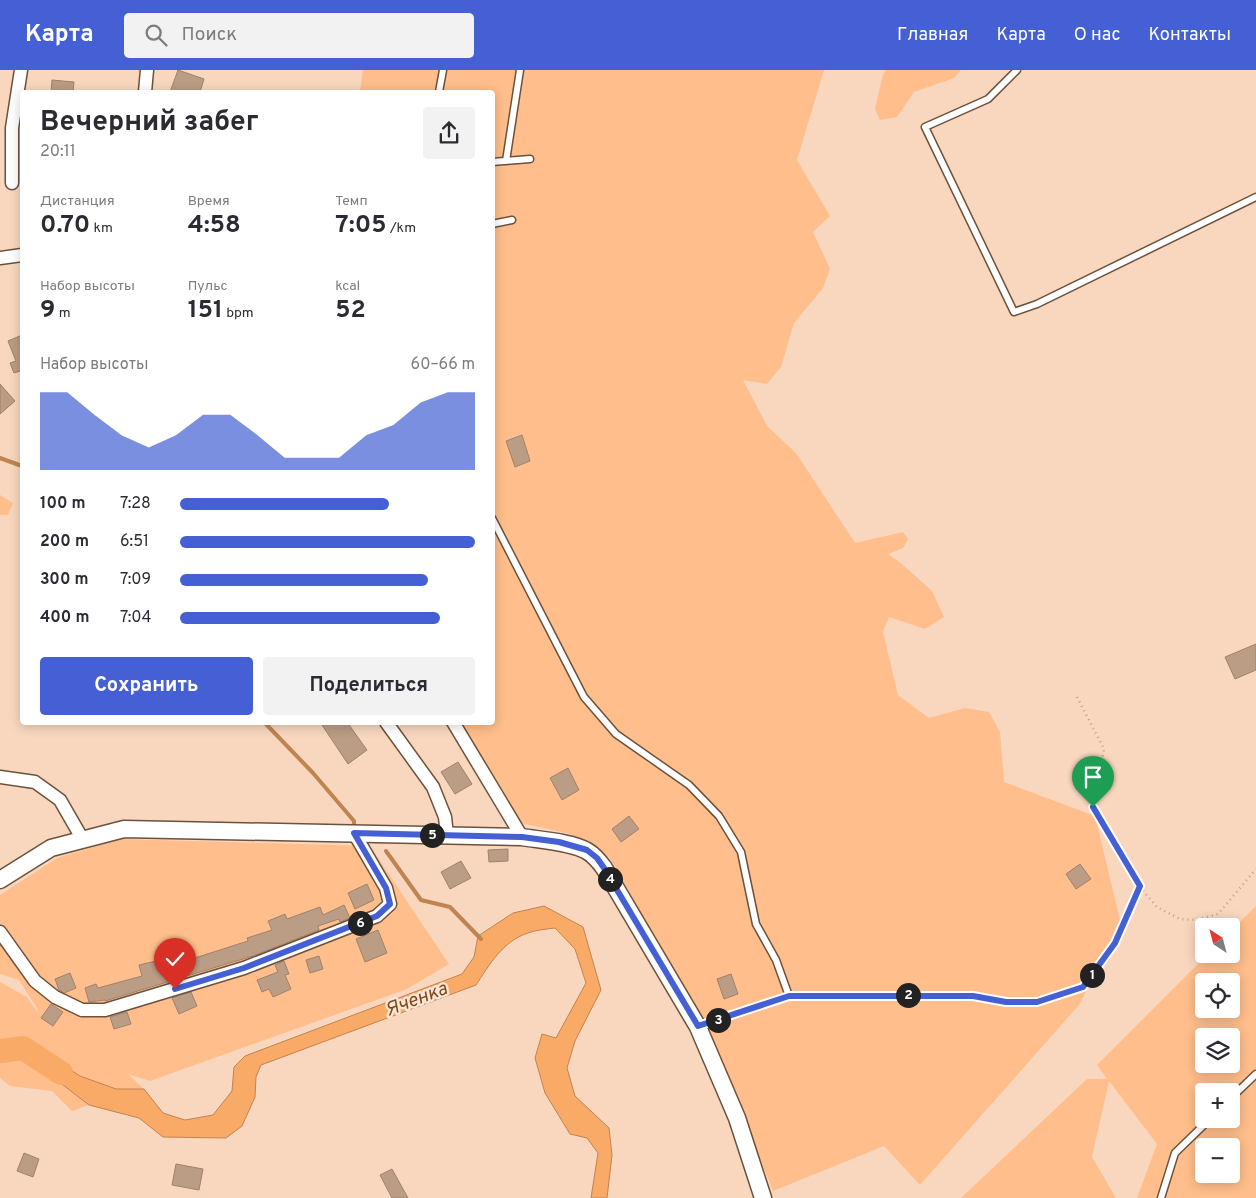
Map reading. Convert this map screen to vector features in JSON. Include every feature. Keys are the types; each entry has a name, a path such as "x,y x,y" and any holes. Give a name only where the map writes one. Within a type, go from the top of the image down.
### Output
{"street":[{"path":"12,183 12,128 21,70"},
{"path":"145,90 147,70"},
{"path":"0,258 20,255"},
{"path":"388,725 433,787 445,817 447,835"},
{"path":"454,725 522,837"},
{"path":"0,777 35,782 60,800 83,840"},
{"path":"0,880 51,848 124,829 522,837 587,850 597,858 698,1026 737,1118 763,1198"},
{"path":"0,932 35,981 55,997 82,1010 105,1010 244,968 377,916 390,904 386,888 354,833"}],"lane":[{"path":"439,90 443,70"},
{"path":"506,161 520,70"},
{"path":"1017,70 988,99 925,127 1014,312 1037,304 1256,197"},
{"path":"495,162 530,159"},
{"path":"495,223 512,220"},
{"path":"495,524 584,697 616,734 689,785 719,816 741,852 756,924 776,960 789,996"},
{"path":"1240,1089 1256,1074"},
{"path":"1161,1198 1175,1153 1201,1128"}],"path":[{"path":"1077,697 1104,749 1093,807 1140,886 1156,907 1180,919 1196,920 1218,914 1256,869"},
{"path":"698,1026 789,996 973,996 1006,1002 1037,1002 1083,987 1115,943 1140,886"}],"shaded area":[{"path":"363,70 824,70 797,160 830,216 813,232 830,269 823,288 794,323 781,367 767,384 743,380 767,426 796,453 855,543 903,532 908,539 903,548 888,554 932,591 944,617 925,629 889,617 883,632 898,695 929,718 965,708 989,712 1000,732 1004,782 1095,816 1121,924 1079,1005 920,1185 884,1146 773,1191 704,1022 609,857 570,834 521,823 461,725 495,725 495,90 360,90"},
{"path":"886,70 961,70 954,78 914,92 897,117 880,120 875,109 883,74"},
{"path":"0,495 13,503 8,515 0,515"},
{"path":"120,839 370,846 449,964 407,989 150,1081 128,1074 144,1089 116,1089 80,1076 45,1054 24,1056 89,1105 72,1111 52,1091 10,1086 0,1078 0,982 27,997 38,1013 37,1008 19,980 0,974 0,895 57,858"},
{"path":"1256,906 1256,1198 1137,1198 1157,1144 1109,1081 1092,1157 1116,1198 961,1198 1087,1079 1107,1079 1097,1065 1199,963 1240,963 1240,922"}],"water":[{"path":"544,906 583,927 601,990 575,1041 567,1068 575,1096 609,1128 612,1155 607,1198 591,1198 598,1153 587,1138 570,1134 545,1093 535,1058 542,1034 556,1038 586,983 575,949 555,928 531,932 511,942 498,954 476,985 261,1065 256,1077 255,1097 242,1126 226,1138 163,1137 139,1118 89,1105 24,1055 45,1054 80,1076 116,1089 144,1089 163,1113 185,1120 213,1115 232,1091 234,1067 245,1056 462,974 474,957 478,936 513,913"}],"building":[{"path":"178,70 204,79 201,90 171,90"},
{"path":"52,80 74,82 73,90 51,90"},
{"path":"20,336 20,371 14,373 10,363 16,361 8,341"},
{"path":"0,384 15,401 0,414"},
{"path":"522,435 530,461 515,467 506,441"},
{"path":"1256,644 1256,670 1235,679 1225,657"},
{"path":"322,725 349,725 367,750 348,764"},
{"path":"458,762 472,784 455,794 441,772"},
{"path":"568,768 579,790 562,800 550,778"},
{"path":"629,816 639,829 621,842 612,829"},
{"path":"508,849 508,861 489,862 488,850"},
{"path":"461,861 471,878 450,889 441,872"},
{"path":"1080,864 1091,879 1076,889 1066,874"},
{"path":"367,884 374,900 355,909 348,893"},
{"path":"344,905 350,918 340,922 339,919 318,926 319,930 253,956 105,1001 89,1002 85,988 96,984 98,988 142,976 139,965 160,960 161,967 179,963 248,941 247,938 272,930 268,921 285,914 287,919 320,907 323,915"},
{"path":"378,930 387,953 365,962 356,939"},
{"path":"319,956 323,969 310,973 306,960"},
{"path":"284,961 289,974 285,975 291,989 273,997 269,989 262,992 257,980 278,972 275,965"},
{"path":"70,973 76,988 64,993 59,990 55,979"},
{"path":"731,974 738,994 724,999 717,979"},
{"path":"191,992 197,1006 179,1014 172,998"},
{"path":"51,1004 63,1012 53,1026 41,1018"},
{"path":"127,1012 131,1024 114,1029 110,1017"},
{"path":"24,1153 39,1159 33,1177 17,1171"},
{"path":"176,1164 203,1169 199,1190 172,1185"},
{"path":"392,1169 408,1198 392,1198 380,1175"}],"waterway":[{"path":"0,458 20,465"},
{"path":"267,725 313,773 354,821 354,828 357,827"},
{"path":"386,851 421,900 450,907 481,939"},
{"name":"Яченка","path":"0,1051 23,1048 61,1073"}],"route":[{"path":"175,989 244,968 377,916 390,904 386,888 354,833 522,837 559,842 587,850 597,858 604,868 698,1026 789,996 973,996 1006,1002 1037,1002 1083,987 1115,943 1140,886 1093,807"}]}
